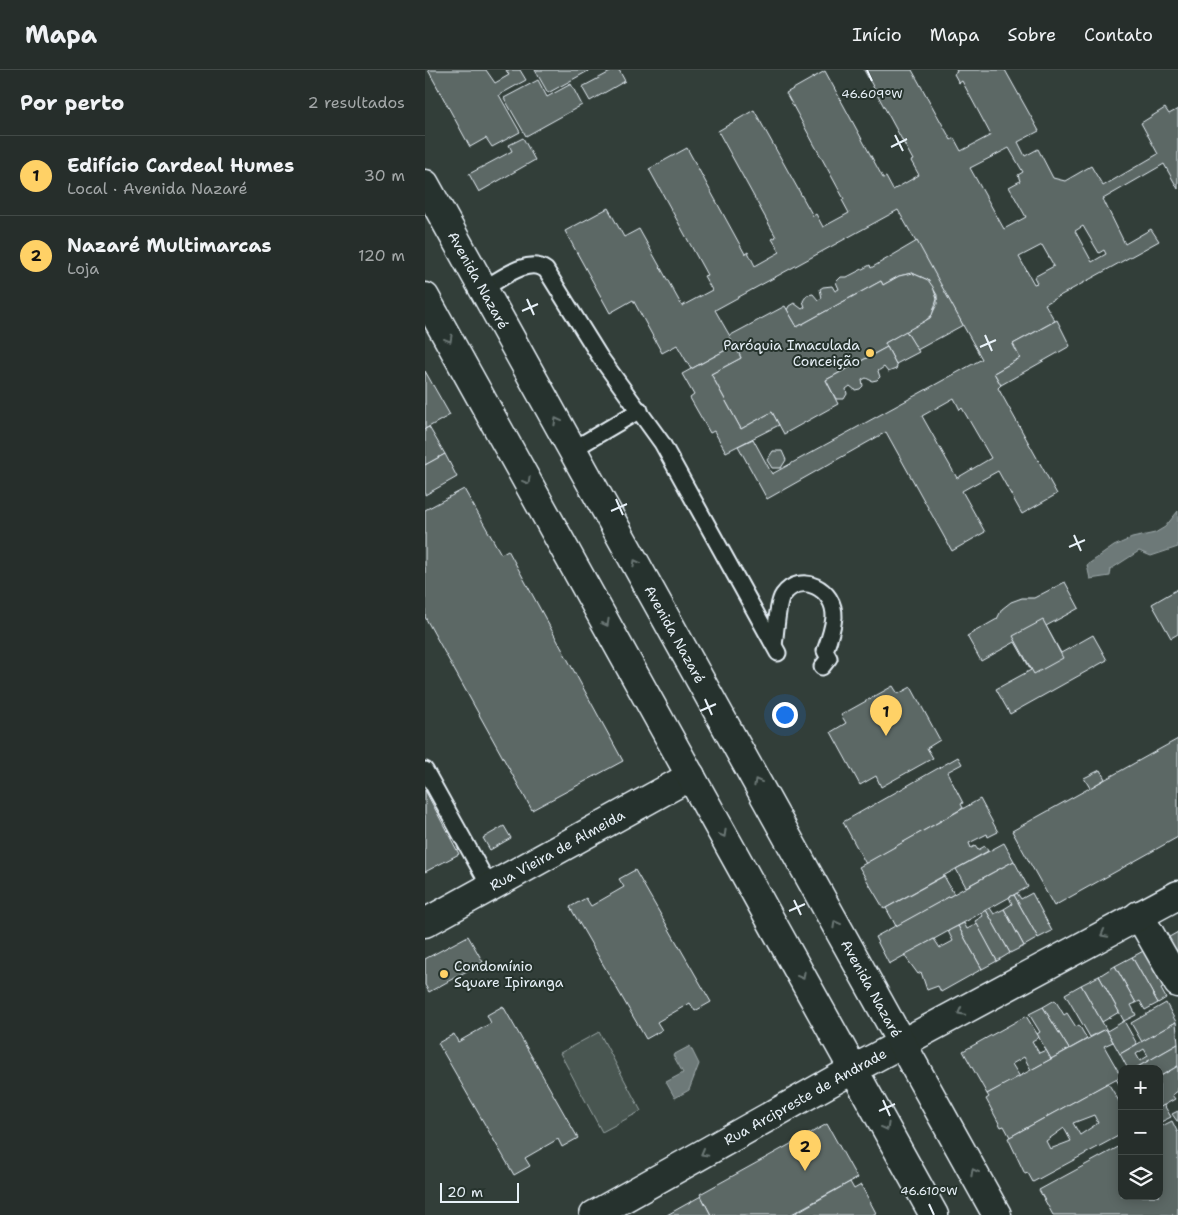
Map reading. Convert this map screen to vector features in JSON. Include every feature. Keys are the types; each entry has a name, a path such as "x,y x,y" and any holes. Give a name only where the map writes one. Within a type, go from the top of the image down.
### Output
{"main road":[{"name":"Avenida Nazaré","path":"425,184 997,1215"},
{"path":"425,296 935,1215"},
{"name":"Rua Vieira de Almeida","path":"425,923 691,776"},
{"name":"Rua Arcipreste de Andrade","path":"594,1215 902,1043 1178,895"},
{"path":"1139,915 1178,983"}],"lane":[{"path":"483,289 529,265 540,265 546,270 600,357 663,442 776,649 782,596 791,589 805,584 818,587 827,593 834,616 831,636 825,651 829,658 822,667"},
{"path":"572,450 640,410"},
{"path":"425,770 490,887"}],"shaded area":[{"path":"1178,511 1178,547 1151,556 1139,551 1111,569 1110,576 1090,579 1087,565 1114,546 1132,538 1155,533 1165,527"},
{"path":"599,1032 641,1111 602,1132 560,1053"},
{"path":"690,1046 699,1064 689,1090 675,1098 666,1082 683,1073 673,1055"}],"building":[{"path":"428,70 486,70 495,83 509,75 506,70 520,70 526,80 499,95 520,132 492,147 486,138 470,147"},
{"path":"535,70 590,70 548,93"},
{"path":"614,70 619,70 625,81 590,101 582,87"},
{"path":"864,70 912,70 951,140 954,138 961,151 991,135 962,81 959,83 954,74 957,72 956,70 1005,70 1039,131 1018,142 1025,156 1038,149 1053,178 1065,181 1091,166 1103,186 1158,154 1141,123 1165,108 1169,114 1178,109 1178,189 1164,164 1103,199 1125,244 1151,229 1159,241 1045,304 1055,321 1013,344 1020,358 994,373 1001,385 998,388 1057,494 1022,514 998,471 962,491 985,532 952,551 886,432 767,499 738,446 753,439 772,474 982,359 898,210 715,310 735,345 691,369 677,345 662,353 633,300 610,313 565,231 608,208 624,237 639,229 682,306 712,290 704,276 707,275 649,169 687,148 745,254 748,252 755,266 780,252 772,239 776,237 718,131 754,110 813,216 816,214 823,227 849,213 842,200 844,199 786,93 825,71 883,178 886,177 893,190 919,175 911,161 913,160","holes":["1009,148 1023,172 1018,175 1020,181 1009,187 1026,217 1004,229 970,168","1083,226 1099,253 1104,250 1106,254 1092,262 1075,231","1042,245 1054,266 1034,277 1037,283 1034,284 1019,257","954,398 960,410 962,408 991,458 957,478 922,416"]},
{"path":"538,80 547,97 571,84 582,105 526,136 504,98"},
{"path":"523,138 535,160 479,192 469,174 512,151 509,145"},
{"path":"917,241 963,325 917,350 906,331 930,318 937,304 937,295 928,280 912,273 899,276 883,285 881,281 797,327 787,310 789,306 794,303 802,309 805,307 803,301 807,295 813,294 818,300 822,298 820,289 823,287 832,286 835,291 839,289 836,282 841,277 847,277 870,265 871,268"},
{"path":"912,273 928,280 933,287 937,299 932,315 925,321 885,343 887,347 826,380 838,404 784,434 772,412 741,429 711,374 741,358 729,336 785,306 797,327 881,281 883,285 899,276"},
{"path":"1057,320 1070,346 1001,385 994,373 1020,358 1013,344"},
{"path":"906,331 919,352 896,364 885,343"},
{"path":"735,345 741,358 711,374 741,429 772,412 779,425 726,452 714,431 710,433 690,398 694,395 682,374"},
{"path":"887,347 897,366 896,369 888,372 884,367 878,371 880,377 877,380 872,381 866,378 862,380 863,386 860,389 855,390 850,386 846,389 847,394 844,399 836,399 826,380"},
{"path":"425,371 450,415 425,429"},
{"path":"429,427 445,454 425,465 425,429"},
{"path":"773,451 782,451 786,460 781,468 772,468 767,460"},
{"path":"445,454 457,477 425,495 425,465"},
{"path":"464,489 501,554 508,550 623,761 532,810 425,617 425,510"},
{"path":"1065,582 1079,608 1046,626 1061,653 1093,635 1107,660 1010,714 996,689 1031,670 1015,642 981,661 967,636 997,619 1002,609 1011,602 1022,598 1034,598"},
{"path":"1178,589 1178,634 1171,638 1152,604"},
{"path":"1043,620 1063,658 1034,674 1013,636"},
{"path":"893,686 898,694 911,687 940,740 927,748 933,758 881,787 876,776 860,785 831,732 846,723 841,715"},
{"path":"1178,739 1178,837 1054,906 1012,831"},
{"path":"958,757 962,764 947,772 963,803 961,804 963,808 866,864 843,822"},
{"path":"1100,770 1105,779 1090,788 1084,778"},
{"path":"425,790 459,854 425,872"},
{"path":"980,799 998,832 988,837 987,834 969,843 971,848 975,846 978,850 985,846 988,851 884,909 859,867"},
{"path":"504,826 511,838 490,850 483,838"},
{"path":"1004,843 1014,861 966,887 956,869"},
{"path":"1014,861 1028,887 889,964 875,937"},
{"path":"635,870 711,1002 695,1011 690,1003 657,1022 662,1030 646,1039 570,907 586,898 591,906 624,887 619,879"},
{"path":"944,876 954,894 896,926 886,908"},
{"path":"1017,893 1021,899 1032,893 1052,931 1038,938 1014,895"},
{"path":"1014,895 1038,938 1024,946 1004,909 1012,904 1009,897"},
{"path":"990,908 994,914 1004,909 1024,946 1010,953 986,910"},
{"path":"986,910 1010,953 997,961 975,921 983,916 981,913"},
{"path":"964,923 967,929 977,924 997,961 982,969 958,926"},
{"path":"958,926 982,969 941,992 938,986 927,990 921,972 918,974 904,955 934,939 940,948 953,941 948,931"},
{"path":"1178,932 1178,964 1164,940"},
{"name":"Condomínio Square Ipiranga","path":"468,936 483,962 429,992 425,985 425,959"},
{"path":"1149,948 1170,984 1161,989 1166,998 1158,1003 1132,957"},
{"path":"1132,957 1158,1003 1145,1010 1140,1001 1136,1003 1115,966"},
{"path":"1115,966 1136,1003 1131,1005 1136,1015 1124,1021 1099,976"},
{"path":"1099,976 1119,1012 1102,1022 1081,985"},
{"path":"1081,985 1106,1029 1090,1037 1065,994"},
{"path":"1055,1000 1064,1015 1067,1013 1076,1027 1079,1025 1087,1039 1069,1049 1043,1007"},
{"path":"1166,1003 1176,1022 1142,1042 1131,1023"},
{"path":"503,1006 578,1138 562,1147 558,1139 525,1158 530,1166 514,1175 438,1043 454,1034 458,1042 491,1023 487,1015"},
{"path":"1043,1007 1069,1049 1051,1059 1037,1034 1040,1032 1029,1014"},
{"path":"1026,1016 1039,1037 1032,1041 1039,1053 1046,1050 1051,1059 1031,1070 1024,1057 1012,1064 1020,1077 987,1094 963,1051"},
{"path":"1124,1021 1137,1044 1120,1054 1107,1031"},
{"path":"1176,1022 1178,1044 1141,1065 1126,1065 1120,1054","holes":["1144,1049 1148,1056 1140,1061 1136,1054"]},
{"path":"1106,1029 1113,1042 1104,1046 1118,1071 1118,1078 1010,1137 1004,1126 1001,1127 986,1099 989,1097 987,1094"},
{"path":"1178,1044 1178,1066 1163,1075 1163,1065 1141,1065"},
{"path":"1178,1066 1178,1091 1172,1095 1175,1099 1163,1106 1163,1075"},
{"path":"1108,1083 1118,1099 1118,1136 1033,1182 1028,1173 1025,1174 1008,1138","holes":["1094,1115 1098,1123 1080,1135 1073,1123","1064,1128 1071,1141 1050,1149 1046,1141"]},
{"path":"1163,1106 1171,1117 1163,1121 1163,1110"},
{"path":"1178,1111 1178,1121 1177,1121 1172,1114"},
{"path":"1172,1121 1178,1133 1178,1215 1053,1215 1039,1190 1118,1147 1118,1200 1163,1200 1163,1126"},
{"path":"827,1124 857,1178 790,1215 711,1215 700,1194"},
{"path":"850,1182 854,1189 861,1185 876,1213 872,1215 792,1215"},
{"path":"701,1196 711,1215 667,1215"}],"place":[{"name":"Paróquia Imaculada Conceição","path":"870,353"},
{"name":"Edifício Cardeal Humes","path":"886,736"},
{"name":"Condomínio Square Ipiranga","path":"444,974"},
{"name":"Nazaré Multimarcas","path":"805,1171"}]}
